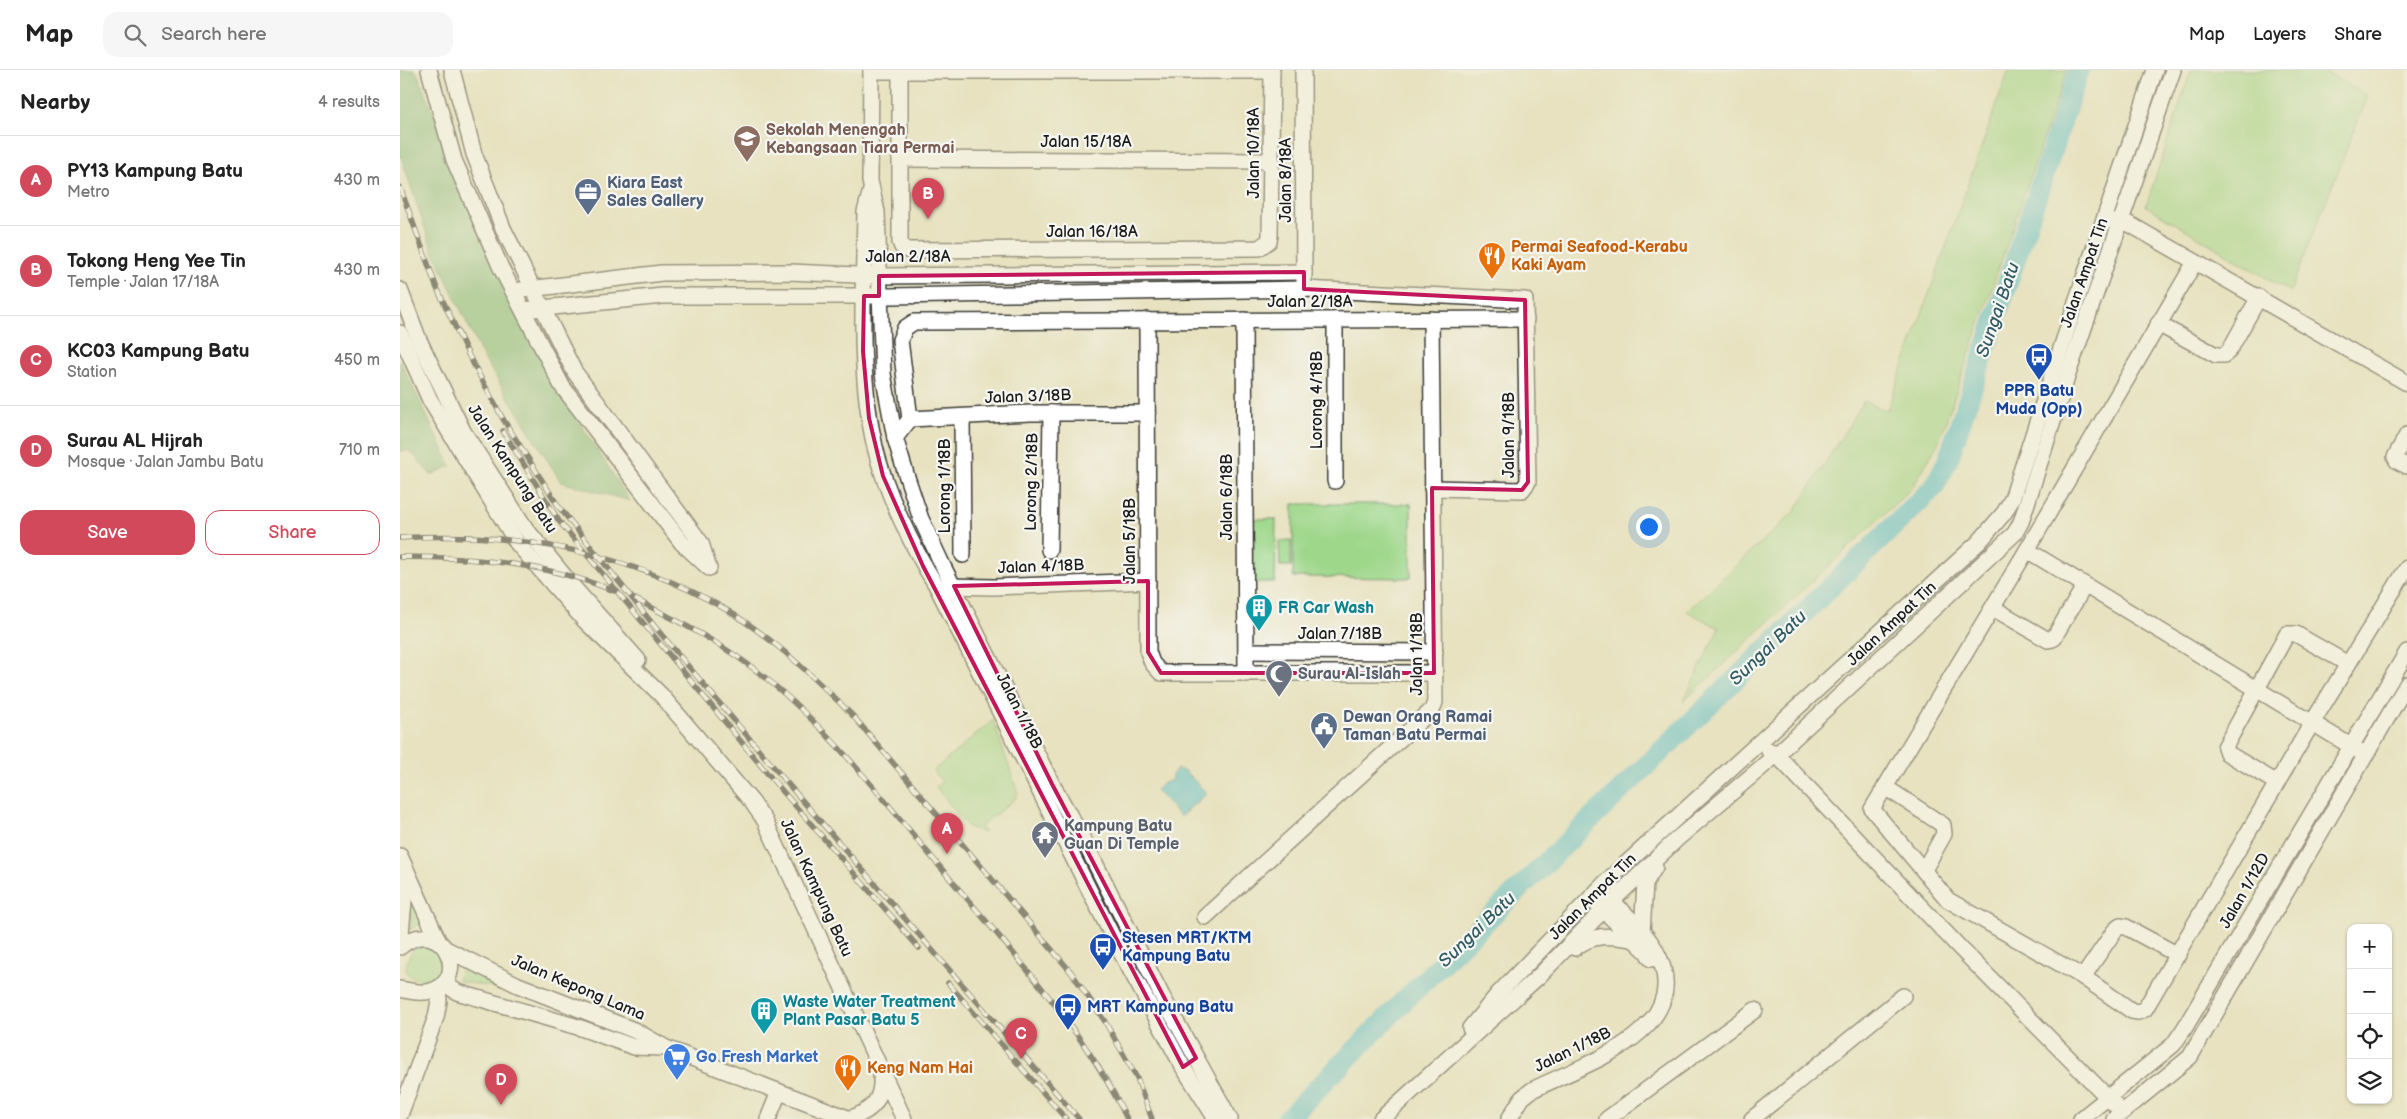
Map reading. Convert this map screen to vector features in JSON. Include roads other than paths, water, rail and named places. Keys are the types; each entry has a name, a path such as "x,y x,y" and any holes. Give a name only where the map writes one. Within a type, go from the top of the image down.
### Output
{"street":[{"path":"429,70 454,160 513,291 562,386 682,543 709,568 701,544 574,371 531,288 503,228 474,154 452,70"},
{"path":"872,296 877,212 871,190 871,71 1272,70"},
{"name":"Jalan 10/18A","path":"1270,236 1272,70"},
{"name":"Jalan 8/18A","path":"1303,70 1304,289"},
{"name":"Jalan Ampat Tin","path":"1433,1071 1498,994 1595,893 1813,691 1979,542 2004,513 2012,499 2083,281 2155,70"},
{"name":"Jalan Ampat Tin","path":"1381,1119 1539,976 1607,906 1693,826 1776,755 2015,533 2021,522 2070,371 2173,70"},
{"path":"900,71 900,159"},
{"name":"Jalan 15/18A","path":"900,159 1272,161"},
{"name":"Jalan 16/18A","path":"900,159 900,242 902,247 907,250 1259,248 1269,241 1270,236"},
{"path":"2083,281 2108,228 2113,222 2122,221 2407,383"},
{"path":"2195,262 2027,550 1872,809 1948,900 2083,977 2132,1010 2138,1012 2145,1009 2312,723 2407,568"},
{"name":"Jalan 2/18A","path":"513,291 662,273 790,272 872,276 1304,272"},
{"name":"Jalan 2/18A","path":"523,310 664,296 872,296 1304,289 1522,300 1526,303 1526,319 914,322 905,328 900,340 910,419"},
{"name":"Jalan Kampung Batu","path":"400,290 419,340 463,431 526,529 574,588 645,668 661,695"},
{"name":"Jalan 1/18B","path":"872,296 883,374 895,438 921,519 1052,784 1085,843 1118,910 1199,1063 1225,1119"},
{"name":"Jalan 1/18B","path":"872,296 863,351 869,418 883,476 924,566 936,585 1118,947 1186,1072 1225,1119"},
{"path":"2158,324 2216,355 2224,355 2258,297"},
{"name":"Jalan 1/18B","path":"1205,917 1432,710 1435,702 1435,652 1431,319"},
{"name":"Jalan 9/18B","path":"1432,488 1522,490 1526,487 1528,482 1526,319"},
{"name":"Jalan 5/18B","path":"1147,320 1148,652 1152,663 1161,672 1246,674"},
{"name":"Jalan 6/18B","path":"1244,320 1246,674"},
{"name":"Lorong 4/18B","path":"1334,320 1335,481"},
{"name":"Jalan Kampung Batu","path":"400,332 430,400 517,543 585,621 661,695 752,802 765,821 904,1119"},
{"path":"889,408 910,419 895,438"},
{"name":"Jalan 3/18B","path":"910,419 1051,413 1147,413"},
{"name":"Lorong 2/18B","path":"1048,550 1051,413"},
{"name":"Lorong 1/18B","path":"962,417 962,555"},
{"path":"2407,435 2395,457 2396,460 2407,466"},
{"path":"663,519 676,509"},
{"path":"2027,550 2365,755"},
{"name":"Jalan 4/18B","path":"936,585 1148,581"},
{"path":"1992,608 2048,640 2053,639 2085,585"},
{"path":"2277,782 2227,753 2225,749 2286,634 2291,633 2348,664"},
{"name":"Jalan 7/18B","path":"1246,651 1435,652"},
{"name":"Jalan 1/12D","path":"2081,1119 2173,1045 2407,652"},
{"path":"1246,674 1434,673"},
{"path":"1712,786 1762,754 1771,751 1776,755 1960,948 2109,1097 2118,1115 2190,1057 2407,684"},
{"path":"1776,755 1774,745 1813,691"},
{"path":"1885,787 1943,825 1944,834 1924,870"},
{"path":"1539,976 1581,943 1592,937 1637,935 1648,875 1693,826"},
{"path":"400,856 451,961 450,973 441,986 436,1017 400,1115"},
{"path":"400,866 402,903 400,946"},
{"name":"Jalan 1/18B","path":"1509,1119 1522,1098 1532,1090 1619,1049 1632,1039 1654,1016 1662,999 1663,968 1654,947 1637,935 1595,893"},
{"path":"2083,977 2115,930 2120,926 2126,927 2178,955"},
{"name":"Jalan 1/18B","path":"1501,1119 1510,1101 1528,1084 1616,1043 1648,1012 1655,997 1656,971 1637,935"},
{"path":"400,946 409,939 424,936 443,945"},
{"name":"Jalan Kepong Lama","path":"443,945 518,985 636,1031 666,1048 850,1119"},
{"path":"400,981 407,990 426,998 436,1017"},
{"path":"407,990 429,992 441,986"},
{"name":"Jalan Kepong Lama","path":"441,986 578,1027 634,1047 666,1048"},
{"path":"1752,1119 1903,996"},
{"path":"1608,1119 1756,1010"},
{"path":"1186,1072 1199,1063"},
{"path":"850,1119 861,1115 877,1103 882,1085 881,1070"},
{"path":"768,1119 779,1092"}],"water":[{"path":"1177,769 1185,771 1207,793 1180,817 1156,790 1163,783 1172,780 1172,775"}],"waterway":[{"name":"Sungai Batu","path":"1287,1119 1428,977 1934,487 1948,460 2079,70"}],"railway":[{"path":"400,187 436,286 468,354 503,419 559,507 656,628 788,784 1079,1119"},
{"path":"503,431 559,521 772,779 919,948"},
{"path":"400,538 440,537 519,541 558,547 596,556 634,567 707,599 727,610 766,637 803,668 854,717 1071,972 1104,1020 1137,1078 1152,1119"},
{"path":"400,557 482,560 536,568 562,574 614,591"},
{"path":"635,599 704,636 752,667 791,700 837,745 1042,988 1088,1051 1109,1084 1127,1119"},
{"path":"948,983 1066,1119"}],"place":[{"name":"Sekolah Menengah Kebangsaan Tiara Permai","path":"747,163"},
{"name":"Kiara East Sales Gallery","path":"588,216"},
{"name":"Tokong Heng Yee Tin","path":"928,219"},
{"name":"Permai Seafood-Kerabu Kaki Ayam","path":"1492,280"},
{"name":"PPR Batu Muda (Opp)","path":"2039,381"},
{"name":"FR Car Wash","path":"1259,632"},
{"name":"Surau Al-Islah","path":"1279,698"},
{"name":"Dewan Orang Ramai Taman Batu Permai","path":"1324,750"},
{"name":"PY13 Kampung Batu","path":"947,854"},
{"name":"Kampung Batu Guan Di Temple","path":"1045,859"},
{"name":"Stesen MRT/KTM Kampung Batu","path":"1103,971"},
{"name":"MRT Kampung Batu","path":"1068,1031"},
{"name":"Waste Water Treatment Plant Pasar Batu 5","path":"764,1035"},
{"name":"KC03 Kampung Batu","path":"1021,1059"},
{"name":"Go Fresh Market","path":"677,1081"},
{"name":"Keng Nam Hai","path":"848,1092"},
{"name":"Surau AL Hijrah","path":"501,1105"}]}
